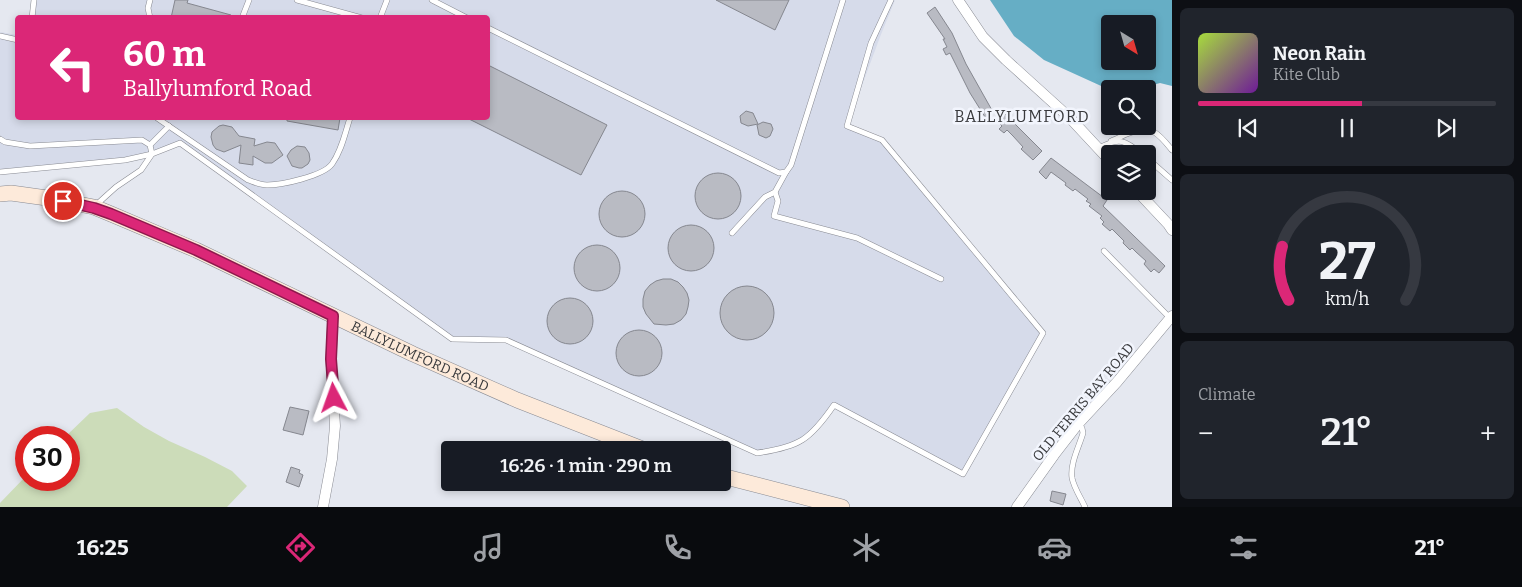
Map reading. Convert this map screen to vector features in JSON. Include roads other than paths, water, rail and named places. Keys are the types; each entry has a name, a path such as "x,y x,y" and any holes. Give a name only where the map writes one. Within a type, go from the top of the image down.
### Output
{"main road":[{"name":"BALLYLUMFORD ROAD","path":"0,194 11,193 47,198 94,208 196,250 413,354 517,400 622,441"},
{"path":"731,478 842,507"}],"street":[{"path":"958,0 983,37 1070,118 1101,150"},
{"path":"1146,200 1172,230"},
{"path":"323,507 332,459 335,426 331,359 333,316"},
{"name":"OLD FERRIS BAY ROAD","path":"1017,507 1078,424 1171,320"}],"lane":[{"path":"32,15 34,0"},
{"path":"149,15 148,8 150,0"},
{"path":"243,15 249,0"},
{"path":"297,0 351,15"},
{"path":"381,15 387,0"},
{"path":"432,0 461,15"},
{"path":"732,233 765,197 775,192 791,165 843,0"},
{"path":"0,172 126,160 152,154 180,143 452,339 506,340 757,453 780,450 798,443 819,427 834,405 963,474 1042,333 882,140 847,126 871,43 891,0"},
{"path":"490,29 779,173 786,172"},
{"path":"0,36 15,39"},
{"path":"160,120 248,180 260,185 286,182 315,175 330,166 339,152 349,120"},
{"path":"150,144 169,126"},
{"path":"1099,148 1135,131 1146,130 1155,133 1172,150"},
{"path":"0,139 5,142 30,146 142,140 150,144"},
{"path":"1111,141 1119,140 1130,145"},
{"path":"94,208 116,187 142,170 152,154 150,144"},
{"path":"1156,166 1172,180"},
{"path":"775,192 778,201 774,216 857,238 941,279"},
{"path":"1104,250 1171,320"},
{"path":"1078,424 1082,428 1083,433 1073,465 1072,476 1085,507"}],"water":[{"path":"990,0 1172,0 1172,86 1160,83 1156,84 1156,80 1101,80 1101,86 1044,60 1014,36"}],"district":[{"name":"BALLYLUMFORD","path":"1022,116"}]}
